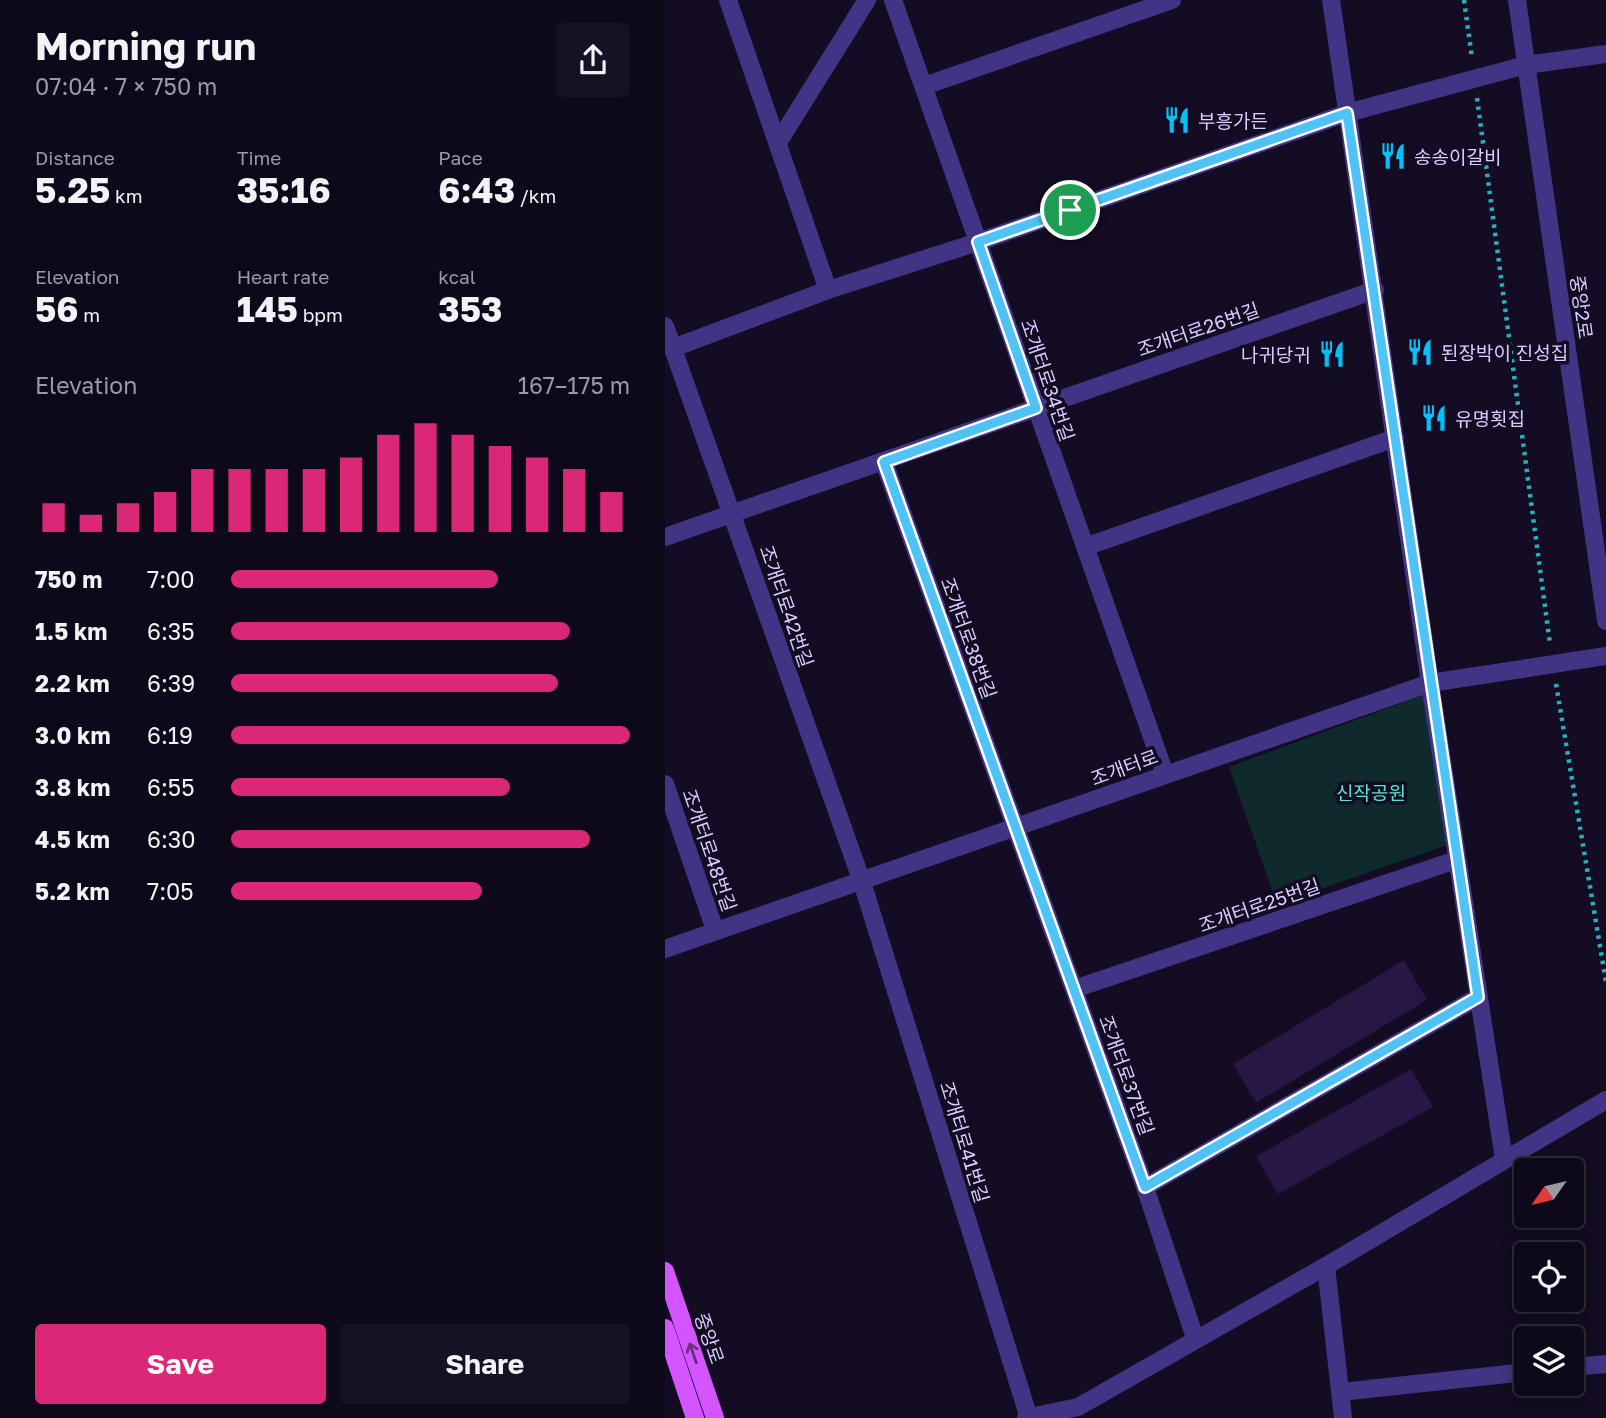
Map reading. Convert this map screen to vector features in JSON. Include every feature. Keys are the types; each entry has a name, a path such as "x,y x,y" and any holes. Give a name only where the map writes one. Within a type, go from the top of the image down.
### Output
{"main road":[{"name":"중앙로","path":"665,1272 715,1418"},
{"name":"중앙로","path":"665,1328 695,1418"}],"street":[{"path":"727,0 779,141 828,290"},
{"path":"779,141 867,0"},
{"name":"조개터로34번길","path":"893,0 1165,774"},
{"path":"925,86 1172,0"},
{"path":"1331,0 1430,683 1504,1159"},
{"name":"중앙2로","path":"1517,0 1606,621"},
{"path":"673,348 828,290 978,242 1347,113 1526,65 1606,54"},
{"name":"조개터로26번길","path":"1036,408 1375,290"},
{"name":"조개터로42번길","path":"665,326 861,879"},
{"path":"665,537 1036,408"},
{"path":"1085,547 1395,438"},
{"name":"조개터로38번길","path":"884,462 1015,828"},
{"name":"조개터로","path":"665,949 1430,683 1606,656"},
{"name":"조개터로48번길","path":"665,784 715,930"},
{"name":"조개터로37번길","path":"1015,828 1145,1187 1195,1338"},
{"name":"조개터로25번길","path":"1074,989 1457,860"},
{"name":"조개터로41번길","path":"861,879 1028,1418"},
{"path":"1145,1187 1478,997"},
{"path":"1028,1418 1077,1407 1195,1338 1327,1266 1606,1100"},
{"path":"1327,1266 1343,1418"},
{"path":"1584,1366 1606,1364"},
{"path":"1341,1392 1514,1373"}],"path":[{"path":"1464,0 1552,664 1606,982"}],"green space":[{"name":"신작공원","path":"1426,694 1459,841 1277,904 1229,767"}],"building":[{"path":"1404,960 1427,1000 1256,1103 1233,1064"},
{"path":"1411,1069 1433,1107 1278,1194 1256,1156"}],"place":[{"name":"부흥가든","path":"1177,120"},
{"name":"송송이갈비","path":"1393,156"},
{"name":"된장박이 진성집","path":"1420,352"},
{"name":"나귀당귀","path":"1332,354"},
{"name":"유명횟집","path":"1434,418"}],"route":[{"path":"1347,113 1478,997 1145,1187 884,462 1036,408 978,242 1070,210 1347,113"}]}
